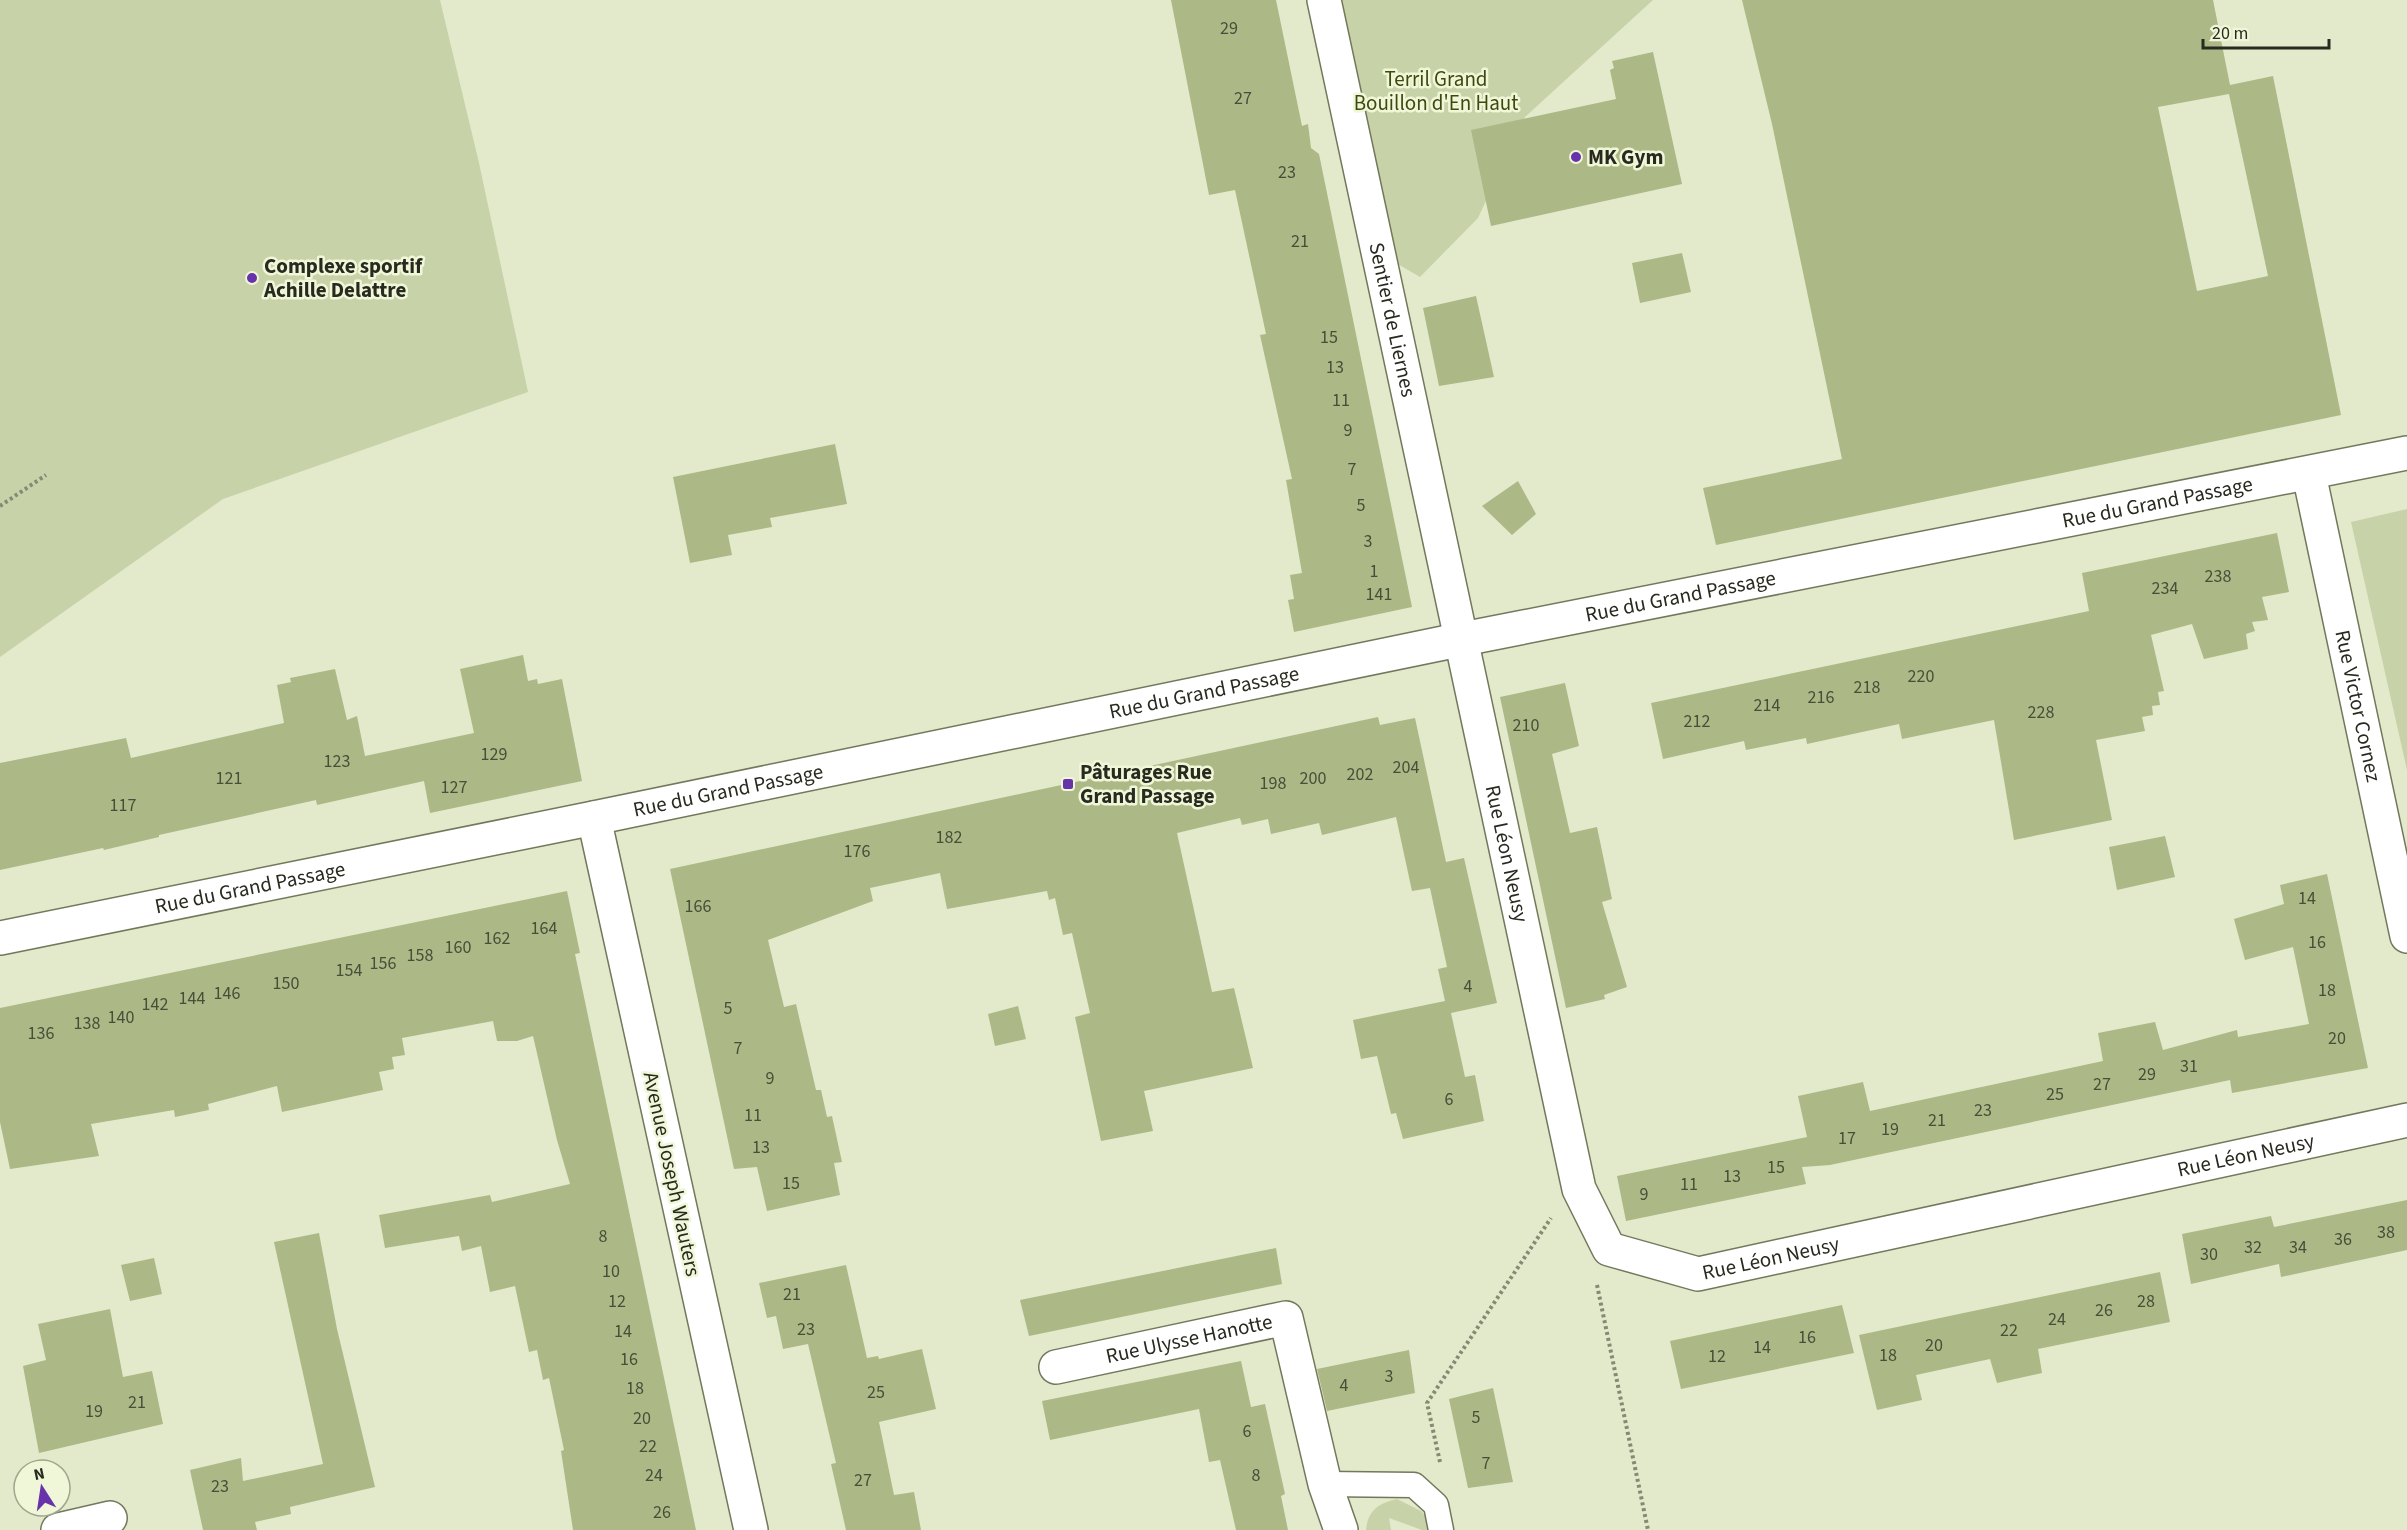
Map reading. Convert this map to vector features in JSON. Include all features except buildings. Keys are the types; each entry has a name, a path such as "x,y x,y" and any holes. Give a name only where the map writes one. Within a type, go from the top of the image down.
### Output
{"street":[{"name":"Sentier de Liernes","path":"1324,0 1463,639"},
{"name":"Rue du Grand Passage","path":"0,938 1463,639 2407,453"},
{"name":"Rue Victor Cornez","path":"2309,474 2407,936"},
{"name":"Rue Léon Neusy","path":"1463,639 1579,1189 1610,1249 1698,1274 2407,1120"},
{"name":"Avenue Joseph Wauters","path":"594,818 751,1530"},
{"name":"Rue Ulysse Hanotte","path":"1056,1367 1286,1318 1325,1484 1341,1530"},
{"path":"58,1530 110,1518"}],"lane":[{"path":"1325,1484 1414,1485 1436,1505 1441,1530"}],"path":[{"path":"0,506 46,475"},
{"path":"1436,1505 1445,1484 1427,1403 1556,1211 1579,1189"},
{"path":"1610,1249 1596,1279 1648,1530"}],"green space":[{"name":"Complexe sportif Achille Delattre","path":"0,0 440,0 479,163 528,392 223,499 0,657"},
{"name":"Terril Grand Bouillon d'En Haut","path":"1324,0 1653,0 1525,117 1478,218 1420,277 1379,253"},
{"path":"2407,509 2407,770 2351,522"},
{"path":"1397,1499 1421,1511 1431,1524 1430,1530 1422,1530 1389,1518 1391,1530 1366,1530 1369,1517 1375,1508"}],"place":[{"name":"MK Gym","path":"1576,157"},
{"name":"Complexe sportif Achille Delattre","path":"252,278"},
{"name":"Pâturages Rue Grand Passage","path":"1068,784"}]}
